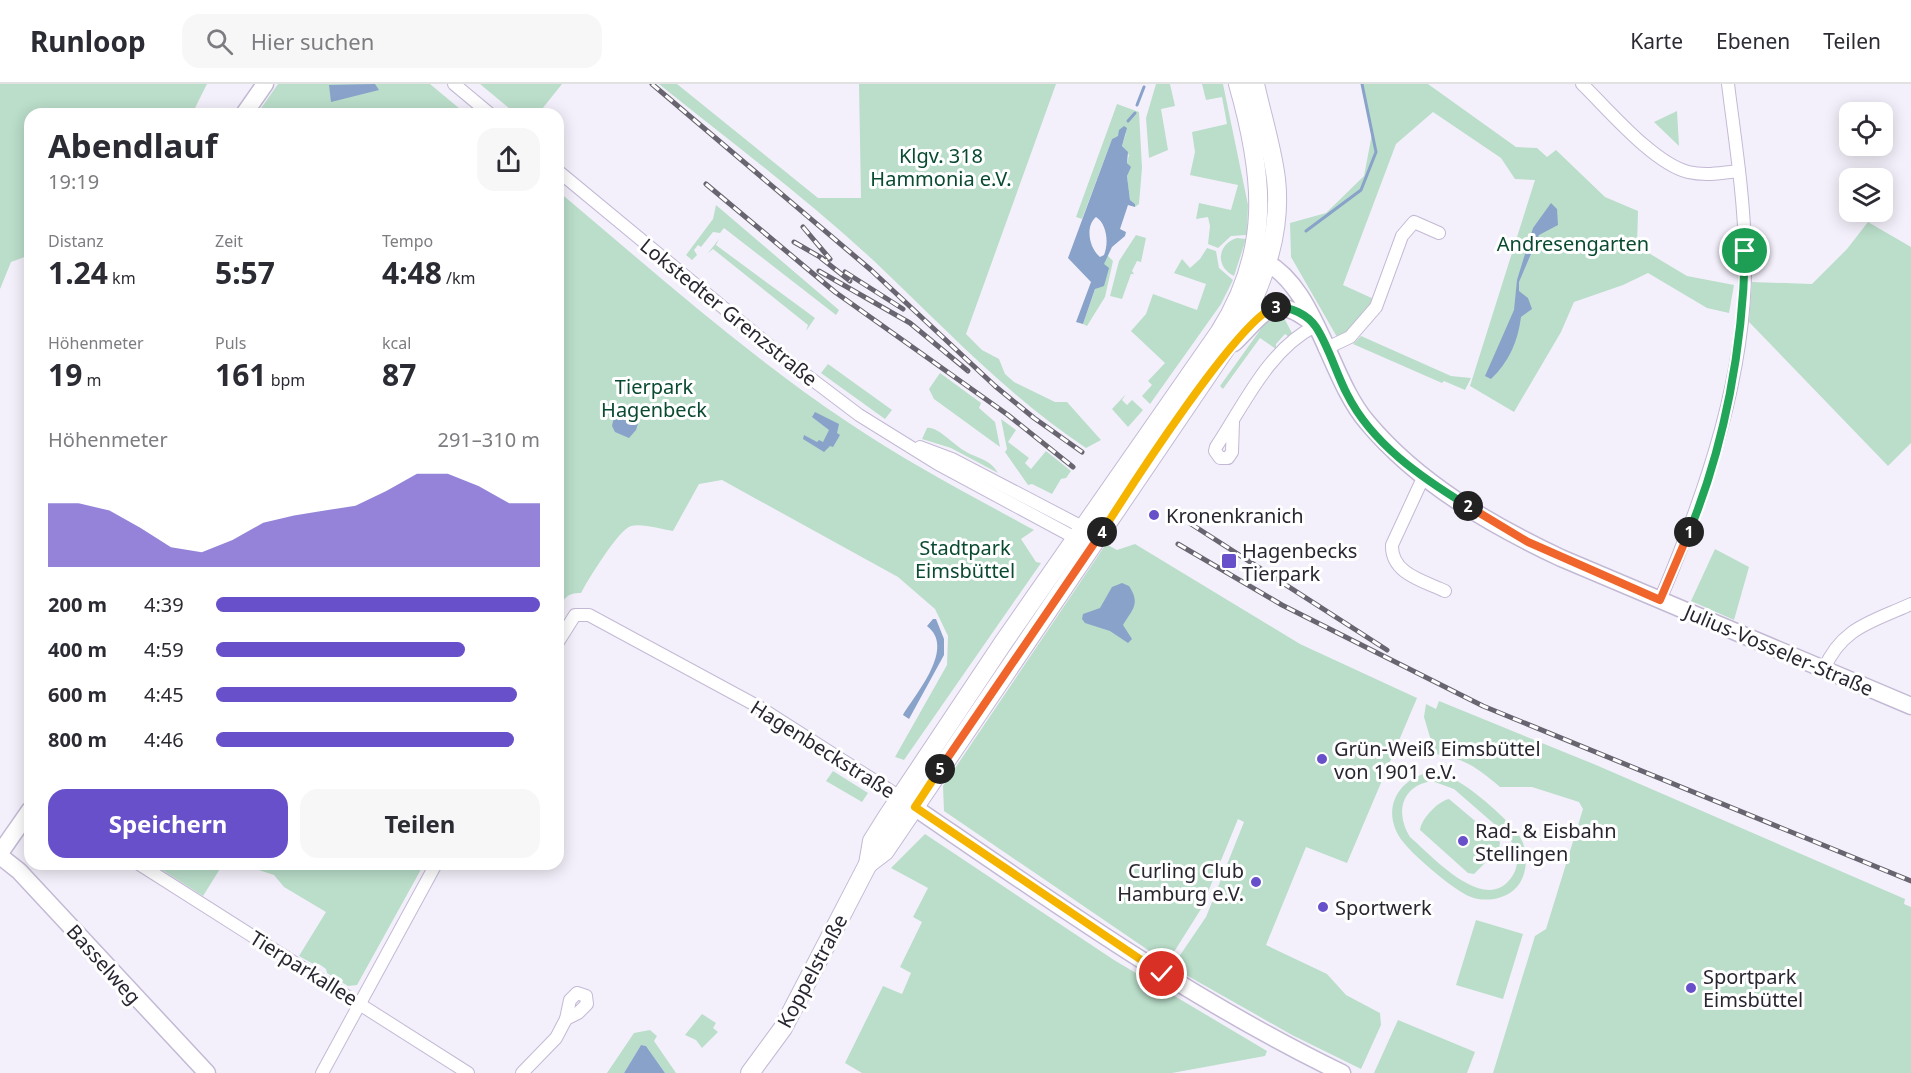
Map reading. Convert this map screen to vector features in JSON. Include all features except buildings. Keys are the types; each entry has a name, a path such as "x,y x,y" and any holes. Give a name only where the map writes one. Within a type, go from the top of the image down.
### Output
{"main road":[{"path":"1238,84 1254,140 1260,188 1261,260"},
{"path":"1255,84 1273,162 1278,201 1274,238 1261,260"},
{"name":"Koppelstraße","path":"1088,537 1228,349 1253,302 1261,260"},
{"name":"Koppelstraße","path":"750,1073 783,1028 868,864 885,851 907,802 1088,537 1226,323 1261,260"}],"street":[{"path":"248,108 265,84"},
{"path":"454,84 483,108"},
{"path":"1582,84 1651,150 1670,165 1703,174 1738,171"},
{"path":"1660,600 1691,526 1707,478 1731,385 1744,286 1745,251 1728,84"},
{"name":"Lokstedter Grenzstraße","path":"564,176 796,368 859,415 907,444 952,459 1088,537"},
{"path":"1325,349 1350,337 1376,307 1402,236 1414,222 1439,234"},
{"name":"Julius-Vosseler-Straße","path":"1261,260 1287,278 1315,326 1348,397 1365,420 1423,478 1528,542 1911,706"},
{"path":"1228,349 1262,314 1272,308 1290,308 1315,326 1305,332 1264,372 1233,422"},
{"path":"1423,478 1392,545 1392,552 1395,563 1402,571 1445,591"},
{"path":"1824,669 1840,641 1854,631 1911,604"},
{"name":"Hagenbeckstraße","path":"564,631 572,617 579,613 589,615 693,671 807,736 1162,974 1285,1046 1342,1073"},
{"path":"0,855 24,819"},
{"name":"Basselweg","path":"0,855 20,871 207,1073"},
{"name":"Tierparkallee","path":"149,870 468,1073"},
{"path":"322,1073 433,870"},
{"path":"522,1073 556,1038 566,1019"}],"green space":[{"path":"0,84 207,84 195,108 24,108 24,257 11,262 0,289"},
{"path":"278,84 430,84 459,108 261,108"},
{"path":"480,84 562,84 543,108 509,108"},
{"name":"Klgv. 318 Hammonia e.V.","path":"659,84 677,84 818,198 861,198 859,84 1056,84 966,334 982,350 999,359 1005,374 1014,382 1055,402 1067,402 1101,440 1086,448 1029,406 848,238"},
{"path":"1156,84 1170,84 1175,106 1161,109 1168,150 1149,158 1146,118"},
{"path":"1202,84 1223,84 1248,205 1247,235 1231,236 1218,248 1208,244 1210,226 1208,217 1196,219 1199,203 1231,210 1238,185 1190,175 1195,152 1192,132 1227,124 1222,97 1206,100"},
{"name":"Andresengarten","path":"1362,84 1428,84 1516,147 1537,148 1547,157 1556,150 1605,197 1638,211 1637,246 1687,276 1734,285 1729,313 1707,308 1648,273 1623,285 1574,302 1561,332 1514,412 1470,386 1535,180 1515,179 1501,158 1433,112 1396,144 1343,285 1376,300 1351,329 1337,337 1291,257 1290,223 1326,213 1364,176 1372,134"},
{"path":"1117,104 1139,112 1142,168 1139,204 1135,207 1130,200 1127,176 1130,167 1127,163 1129,155 1122,146 1126,133 1112,139 1082,219 1076,217"},
{"path":"1677,111 1679,146 1654,122"},
{"name":"Tierpark Hagenbeck","path":"564,196 700,311 811,397 894,452 1034,530 1021,539 1036,562 1041,563 904,760 895,757 947,665 948,636 935,609 898,577 722,480 699,484 673,531 641,525 625,529 604,556 581,593 564,600"},
{"path":"716,205 839,310 836,315 724,228 720,233 713,232 701,247 698,245 694,250 697,255 692,260 686,255 713,219"},
{"path":"1868,222 1911,247 1911,443 1888,466 1749,322 1752,282 1812,284 1847,249"},
{"path":"1136,235 1146,238 1141,262 1137,261 1132,271 1134,274 1131,274 1122,299 1110,296 1119,261"},
{"path":"1237,238 1246,239 1234,276 1224,267 1221,256 1225,245"},
{"path":"719,239 716,245 815,318 806,331 808,325 713,249 708,253"},
{"path":"1207,248 1216,251 1219,268 1233,280 1221,304 1150,404 1142,396 1152,385 1148,381 1165,363 1131,331 1146,314 1153,294 1197,310 1206,284 1174,273 1182,259 1190,268"},
{"path":"1107,255 1113,261 1105,297 1087,326 1083,324"},
{"path":"1284,318 1292,333 1289,337 1285,334 1276,344 1276,349 1260,338 1223,389 1220,386 1263,326 1269,321"},
{"path":"1361,336 1451,376 1471,378 1465,390 1444,381 1442,383 1353,344"},
{"path":"828,364 892,410 885,419 821,373"},
{"path":"940,373 981,403 979,408 995,422 1000,447 934,399 929,389"},
{"path":"1126,394 1122,400 1127,405 1132,400 1143,410 1128,427 1112,409"},
{"path":"1001,419 1016,430 1008,442 1029,458 1025,463 1031,469 1046,451 1071,471 1066,478 1061,479 1052,494 1032,484 1028,485 1005,452 1007,449"},
{"path":"927,428 935,430 963,450 987,462 998,473 951,448 922,439"},
{"path":"1106,544 1117,550 1135,544 1300,644 1417,698 1347,863 1306,847 1266,945 1327,974 1346,995 1380,1013 1381,1025 1361,1069 1292,1035 1172,967 1206,917 1244,822 1238,819 1201,909 1167,963 944,811 943,786"},
{"path":"1715,549 1749,567 1734,620 1691,601"},
{"name":"Sportpark Eimsbüttel","path":"1439,701 1596,765 1905,899 1904,904 1911,907 1911,1073 1493,1073 1535,936 1546,929 1583,809 1579,802 1532,787 1500,787 1470,765 1454,758 1435,754 1424,717 1426,704 1436,709"},
{"path":"833,771 868,793 862,802 826,781"},
{"path":"1432,772 1454,779 1484,800 1513,827 1523,843 1526,857 1524,875 1514,890 1503,897 1494,899 1482,900 1471,897 1436,873 1404,843 1397,832 1392,809 1401,789 1409,781","holes":["1432,781 1454,789 1508,836 1513,845 1517,855 1517,865 1513,875 1502,886 1489,890 1475,887 1460,879 1445,869 1410,837 1405,828 1402,810 1407,795 1413,788"]},
{"path":"1449,799 1500,842 1499,849 1474,874 1468,873 1420,830 1423,821 1431,811"},
{"path":"925,834 1114,960 1267,1051 1265,1056 1172,1073 862,1073 845,1063 883,986 902,994 911,973 900,967 922,922 913,917 928,888 891,868"},
{"path":"162,870 219,870 203,896"},
{"path":"259,870 421,870 357,985 348,986 327,973 326,969 319,964 315,965 299,956 326,912 284,887 274,875"},
{"path":"1476,920 1523,934 1503,999 1456,985"},
{"path":"702,1014 716,1023 713,1028 718,1032 702,1048 696,1040 685,1035"},
{"path":"1398,1020 1475,1052 1467,1073 1374,1073"},
{"path":"650,1030 657,1036 654,1041 676,1073 665,1073 646,1046 641,1045 624,1073 607,1073 634,1033"}],"water":[{"path":"375,84 379,90 331,102 329,85"},
{"path":"1124,126 1127,128 1122,146 1128,152 1127,163 1131,167 1127,176 1130,200 1135,207 1128,205 1120,229 1126,232 1125,236 1112,247 1104,264 1109,268 1104,286 1095,289 1083,324 1076,322 1091,282 1068,258 1112,139 1118,136 1119,130","holes":["1096,217 1100,220 1107,240 1104,255 1100,257 1093,248 1090,237 1090,226"]},
{"path":"1551,203 1557,209 1558,225 1539,235 1519,282 1519,291 1528,298 1532,309 1521,317 1512,351 1503,366 1491,379 1485,376 1514,310 1517,280 1533,228"},
{"path":"626,406 640,417 636,430 629,438 615,432 612,426 615,413"},
{"path":"815,412 839,424 837,433 840,435 833,447 830,446 824,452 803,439 804,435 817,442 819,440 823,442 829,430 812,417"},
{"path":"1122,583 1129,586 1135,602 1123,625 1132,639 1128,643 1110,631 1085,623 1082,619 1083,614 1100,608 1112,587"},
{"path":"933,619 936,619 944,639 944,655 909,719 903,715 931,671 936,658 935,635 927,626"},
{"path":"641,1045 646,1046 665,1073 624,1073"}],"waterway":[{"path":"1306,231 1361,190 1376,152 1362,84"},
{"path":"1137,105 1144,87"},
{"path":"1128,121 1135,113"}],"railway":[{"path":"652,84 871,270 995,386 1034,418 1082,452"},
{"path":"706,184 835,292 1008,415 1073,467"},
{"path":"803,227 830,259"},
{"path":"794,242 827,261"},
{"path":"821,258 850,281"},
{"path":"819,271 910,323 968,371"},
{"path":"845,272 903,309"},
{"path":"1191,524 1387,650"},
{"path":"1178,544 1282,605 1483,706 1911,881"}],"place":[{"name":"Kronenkranich","path":"1154,515"},
{"name":"Hagenbecks Tierpark","path":"1229,561"},
{"name":"Grün-Weiß Eimsbüttel von 1901 e.V.","path":"1322,759"},
{"name":"Rad- & Eisbahn Stellingen","path":"1463,841"},
{"name":"Curling Club Hamburg e.V.","path":"1256,882"},
{"name":"Sportwerk","path":"1323,907"},
{"name":"Sportpark Eimsbüttel","path":"1691,988"}],"route":[{"path":"1162,974 915,807 1130,488 1228,349 1268,309 1282,307 1298,311 1315,326 1348,397 1365,420 1405,463 1423,478 1528,542 1660,600 1691,526 1713,458 1731,385 1743,302 1745,251"}],"park label":[{"name":"Stadtpark Eimsbüttel","path":"965,558"}]}
